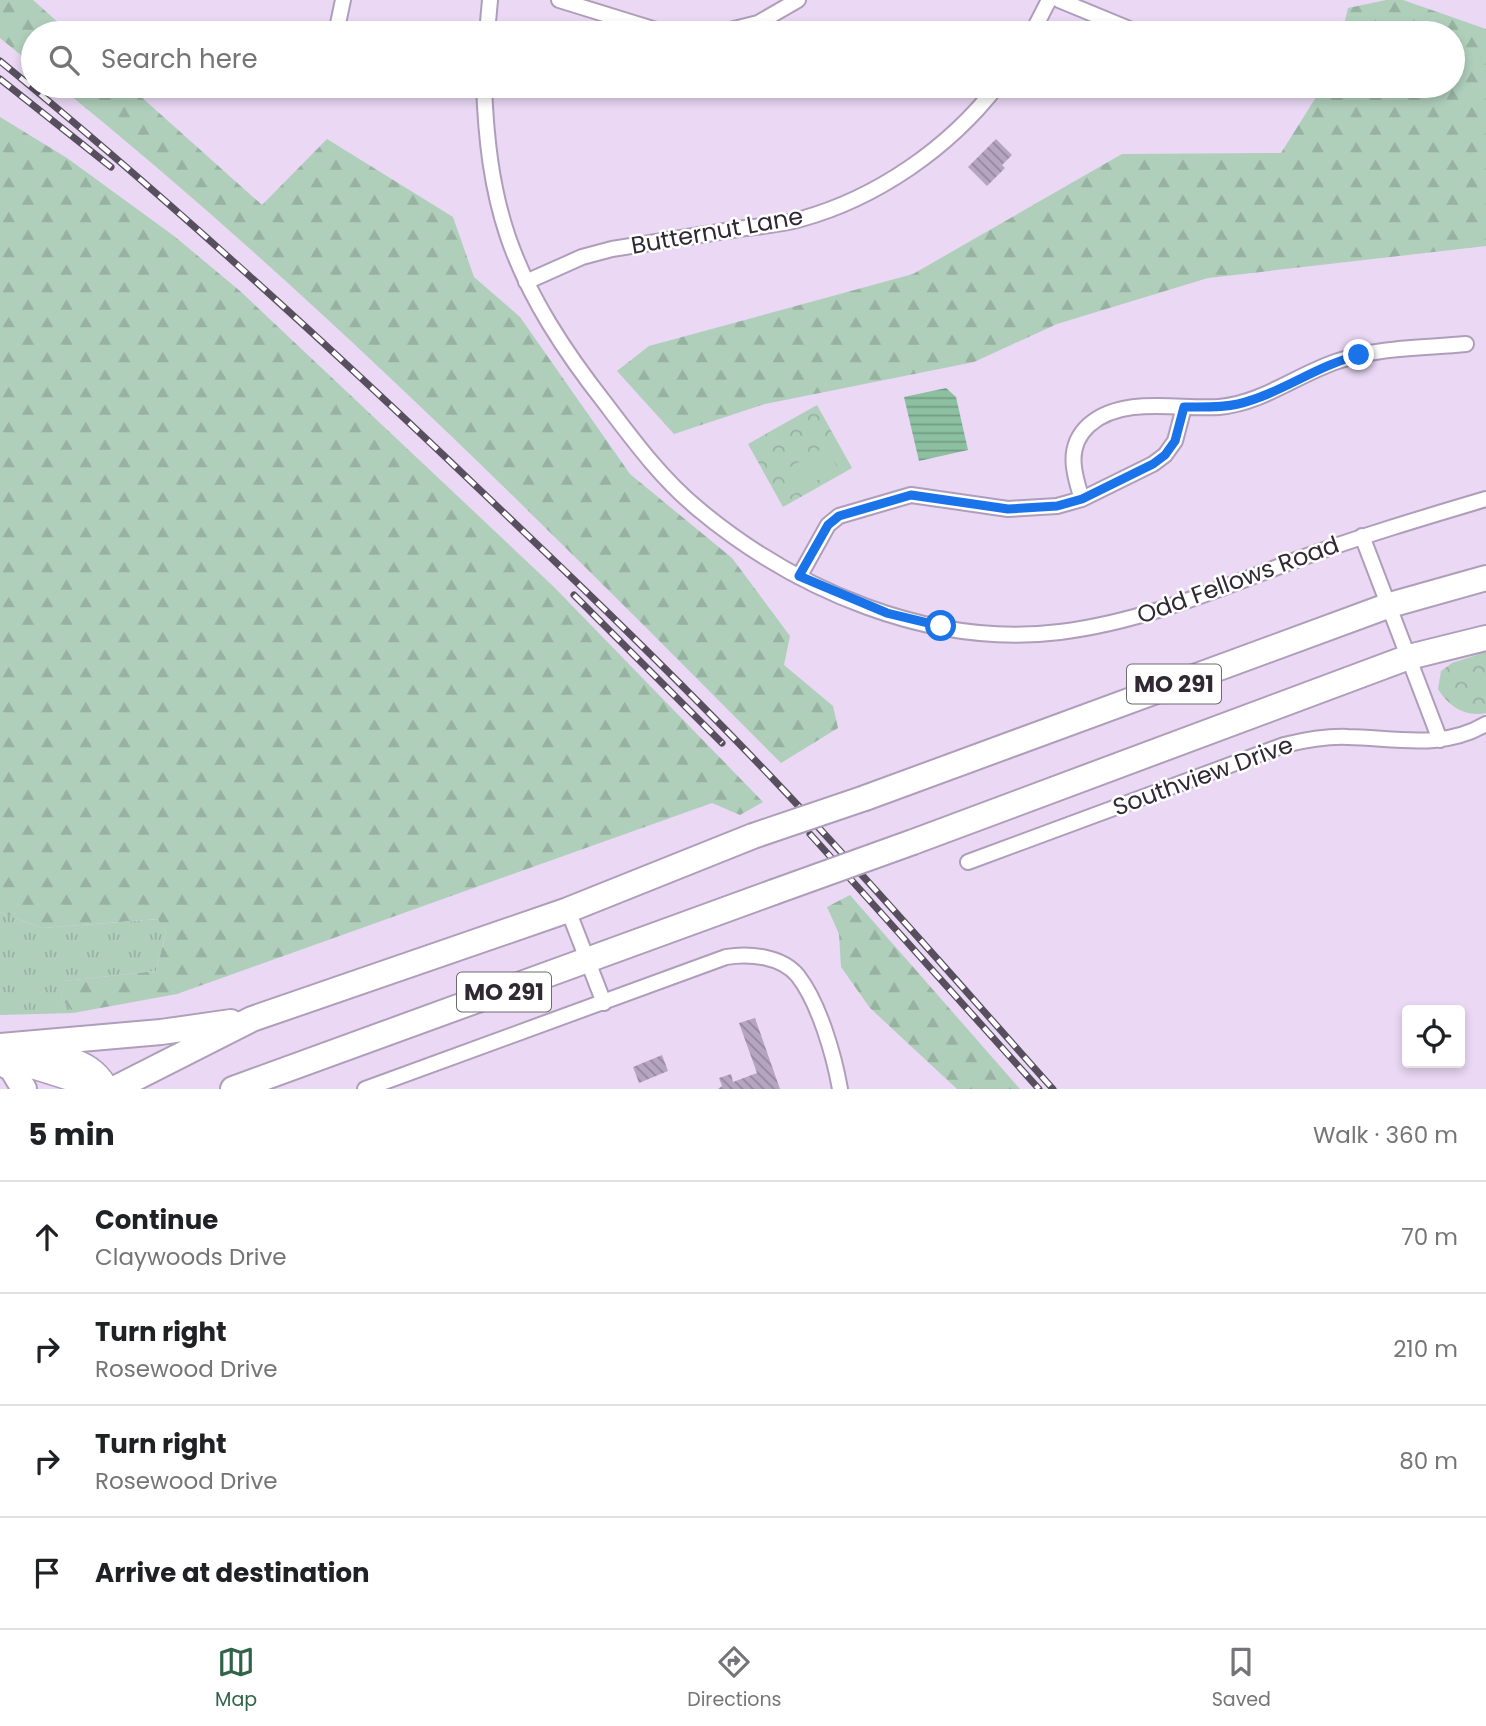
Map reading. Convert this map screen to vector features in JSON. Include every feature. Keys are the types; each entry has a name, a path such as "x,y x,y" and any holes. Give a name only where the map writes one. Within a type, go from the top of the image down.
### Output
{"highway":[{"name":"MO 291","path":"114,1089 252,1019 568,910 753,836 865,798 1391,605 1486,578"},
{"name":"MO 291","path":"233,1089 587,962 1409,657 1486,638"},
{"path":"0,1046 161,1032 252,1019"},
{"path":"0,1059 12,1069 24,1089"}],"main road":[{"path":"0,1051 49,1054 84,1063 99,1072 108,1089"},
{"path":"0,1059 100,1089"}],"street":[{"path":"339,21 343,0"},
{"path":"488,21 490,0"},
{"path":"559,0 627,21"},
{"path":"761,21 798,0"},
{"path":"1038,21 1049,0"},
{"path":"1059,0 1110,21"},
{"name":"Odd Fellows Road","path":"484,98 486,143 499,207 526,282 555,335 655,468 695,507 739,541 799,576 887,613 941,626 984,632 1057,632 1115,623 1177,604 1362,536 1486,499"},
{"name":"Butternut Lane","path":"526,282 582,257 612,249 800,219 839,206 916,163 953,134 986,98"},
{"path":"1082,499 1072,460 1080,436 1090,424 1129,410 1237,404 1257,398 1338,361 1359,355 1465,344"},
{"path":"799,576 828,525 839,516 911,495 1008,509 1057,506 1082,499 1153,464 1165,455 1175,441 1184,407"},
{"path":"1362,536 1391,605 1440,740"},
{"name":"Southview Drive","path":"968,862 1305,740 1346,737 1413,742 1440,740 1460,736 1486,724"},
{"path":"568,910 604,1003"},
{"path":"365,1089 726,957 767,957 797,974 805,987 835,1065 840,1089"}],"green space":[{"path":"0,0 33,0 57,21 21,21 21,55 0,38"},
{"path":"1386,0 1403,0 1463,21 1345,21 1348,8"},
{"path":"1465,22 1486,29 1486,246 1208,278 1057,324 974,362 765,404 674,434 617,371 649,346 913,274 1122,154 1281,153 1315,98 1465,98"},
{"path":"73,98 142,98 262,205 327,139 453,217 474,277 520,317 630,474 732,558 790,636 784,665 833,706 838,728 781,763 429,415 339,330 154,165"},
{"path":"0,117 67,158 174,236 240,291 554,587 763,802 740,815 712,803 177,994 73,1013 61,998 64,981 156,971 166,933 158,919 42,928 0,912"},
{"path":"817,405 852,468 783,507 748,444"},
{"path":"825,447 838,468 792,495 780,473"},
{"path":"1486,652 1486,713 1464,712 1452,706 1438,689 1441,671 1452,663"},
{"path":"850,895 1020,1089 957,1089 870,1008 841,967 839,934 827,907"},
{"path":"0,912 42,928 159,919 166,933 156,971 65,981 61,998 73,1013 0,1015"}],"shaded area":[{"path":"946,388 956,397 968,450 919,461 904,397"}],"building":[{"path":"996,139 1012,155 1002,165 1005,168 987,186 968,167"},
{"path":"755,1018 780,1089 718,1089 722,1086 719,1078 731,1074 733,1082 757,1073 739,1023"},
{"path":"662,1055 668,1071 639,1083 633,1067"}],"railway":[{"path":"0,61 21,79"},
{"path":"0,79 21,96"},
{"path":"24,98 111,167"},
{"path":"44,98 184,217 304,325 555,561 739,744 810,819 1053,1089"},
{"path":"574,595 722,743"},
{"path":"810,834 1039,1089"}],"route":[{"path":"941,626 887,613 835,594 799,576 828,525 839,516 911,495 1008,509 1057,506 1082,499 1153,464 1165,455 1175,441 1182,423 1184,407 1237,404 1257,398 1338,361 1359,355"}]}
